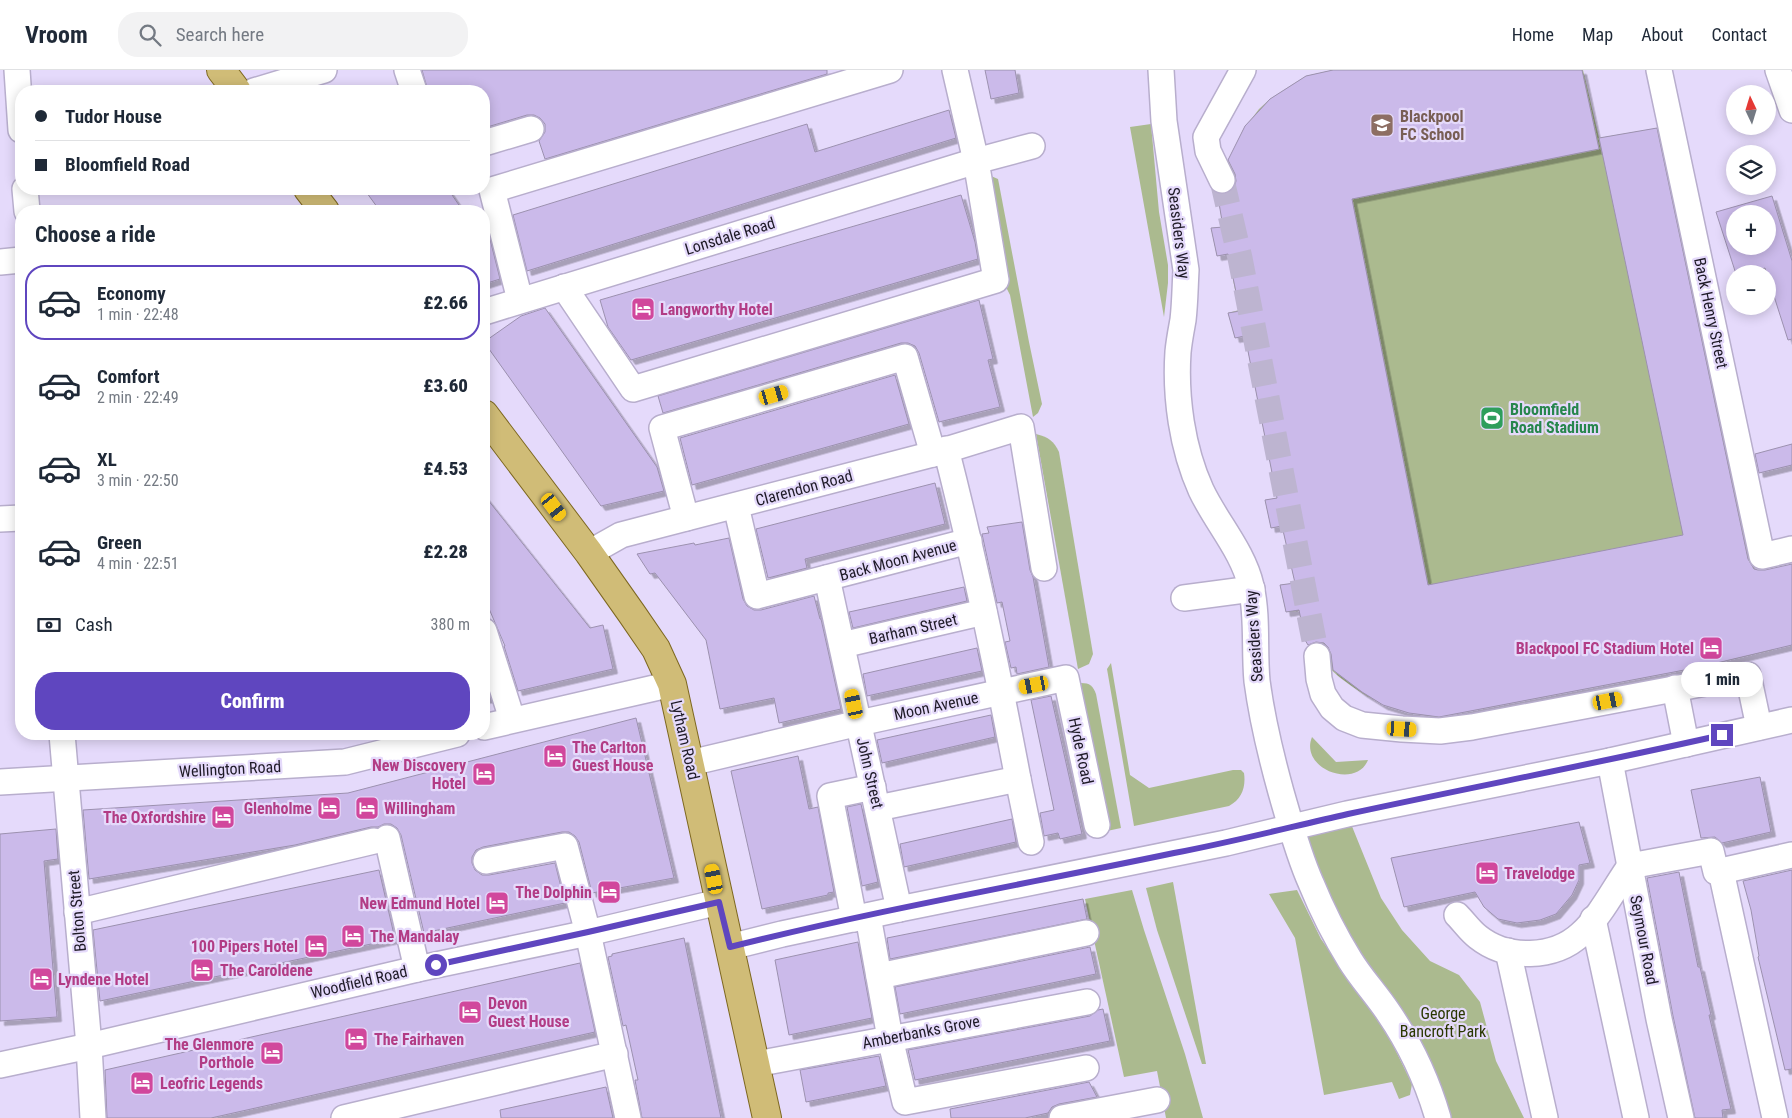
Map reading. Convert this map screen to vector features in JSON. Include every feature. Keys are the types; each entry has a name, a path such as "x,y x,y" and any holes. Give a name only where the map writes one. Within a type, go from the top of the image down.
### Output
{"main road":[{"path":"222,70 233,85"},
{"path":"313,195 320,205"},
{"name":"Lytham Road","path":"490,422 589,553 656,649 672,684 768,1118"}],"street":[{"path":"274,85 324,70"},
{"path":"407,70 412,85"},
{"path":"520,300 492,190 890,70"},
{"path":"564,288 633,389 996,280 976,160 955,70"},
{"name":"Seasiders Way","path":"1161,70 1164,121 1186,270 1183,320 1178,351 1178,378 1182,424 1192,465 1200,489 1248,573 1252,589 1256,672 1260,706 1269,750 1291,828 1311,884 1329,924 1350,961 1389,1013 1411,1050 1430,1090 1438,1118"},
{"path":"1222,180 1208,151 1206,137 1243,70"},
{"name":"Back Henry Street","path":"1659,70 1762,556 1792,549"},
{"path":"1778,70 1792,110"},
{"path":"12,85 15,100"},
{"path":"490,141 531,129"},
{"name":"Lonsdale Road","path":"490,310 976,160 1032,146"},
{"path":"0,262 15,261"},
{"path":"686,518 662,428 904,357 939,451 969,541 1002,692 1031,842"},
{"name":"Clarendon Road","path":"589,553 621,535 736,506 1022,427 1044,568"},
{"name":"Back Moon Avenue","path":"736,506 757,596 969,541"},
{"path":"0,519 15,518"},
{"name":"John Street","path":"827,578 899,909"},
{"path":"1184,598 1252,589"},
{"name":"Barham Street","path":"842,645 984,612"},
{"path":"490,651 512,719"},
{"path":"1317,656 1322,694 1332,708 1344,718 1362,725 1440,732 1748,675 1759,727"},
{"name":"Moon Avenue","path":"690,763 859,723 1066,678"},
{"name":"Hyde Road","path":"1066,678 1097,825"},
{"path":"490,725 672,684"},
{"path":"1675,688 1686,744"},
{"path":"730,947 861,917 1175,853 1353,813 1610,761 1792,720"},
{"name":"Bolton Street","path":"62,740 89,1046 93,1118"},
{"name":"Wellington Road","path":"0,782 345,762 371,745 410,740"},
{"name":"Seymour Road","path":"1610,761 1659,1019 1681,1118"},
{"path":"1018,779 876,798 830,796 861,917 879,976 890,1038 905,1102 1086,1068"},
{"path":"77,912 381,839 417,969"},
{"path":"486,861 565,846 588,932 628,1118"},
{"path":"1457,915 1478,937 1493,946 1526,954 1544,953 1565,947 1582,934 1630,866 1711,851 1716,872 1792,855"},
{"path":"1721,871 1775,1118"},
{"name":"Woodfield Road","path":"0,1065 719,902"},
{"path":"1593,919 1636,1118"},
{"path":"879,976 1086,933"},
{"path":"1508,951 1545,1118"},
{"name":"Amberbanks Grove","path":"756,1064 1087,1002"},
{"path":"344,1118 615,1054"},
{"path":"1062,1118 1157,1100"}],"green space":[{"name":"Bloomfield Road Stadium","path":"1333,70 1583,70 1599,138 1664,127 1743,520 1773,650 1700,667 1436,717 1389,707 1373,699 1351,686 1330,669 1312,650 1303,634 1299,611 1286,612 1280,585 1295,583 1282,526 1271,528 1265,500 1277,498 1245,336 1235,338 1228,313 1239,310 1228,254 1217,256 1211,228 1223,227 1219,203 1223,173 1243,130 1259,109 1270,99 1306,76"},
{"path":"1151,124 1159,212 1168,265 1164,317 1130,127"},
{"path":"991,176 998,179 1042,404 1038,413 1033,417 1010,295 1005,285"},
{"path":"1036,434 1050,440 1059,452 1093,654 1089,664 1078,669"},
{"path":"1111,663 1130,775 1149,788 1233,770 1241,770 1244,773 1244,788 1237,800 1229,806 1134,826 1107,669"},
{"path":"1081,683 1091,686 1096,694 1121,828 1107,831"},
{"path":"1312,737 1336,762 1368,760 1362,769 1352,774 1331,772 1321,766 1314,758 1310,748"},
{"name":"George Bancroft Park","path":"1347,814 1381,898 1402,930 1430,961 1459,975 1480,1002 1496,1061 1524,1118 1438,1118 1291,828"},
{"path":"1173,882 1206,1064 1202,1064 1157,930 1146,888"},
{"path":"1132,890 1185,1054 1203,1118 1166,1118 1157,1071 1124,1077 1085,899"},
{"path":"1297,890 1321,939 1376,1017 1394,1047 1412,1084 1410,1095 1399,1099 1392,1082 1324,1095 1295,938 1269,894"}],"building":[{"path":"422,70 827,70 827,74 545,159 539,141 545,132 545,124 540,118 534,115 527,115 490,126 490,85 426,85"},
{"path":"985,70 1015,70 1019,93 991,99"},
{"name":"Bloomfield Road Stadium","path":"1333,70 1582,70 1599,149 1352,199 1428,585 1683,535 1599,138 1657,128 1748,559 1754,569 1758,570 1792,564 1792,645 1700,667 1439,717 1409,713 1383,705 1333,670 1331,654 1324,643 1316,642 1308,645 1305,640 1299,610 1286,612 1280,585 1295,583 1282,526 1271,528 1265,500 1277,498 1245,336 1235,338 1228,313 1240,311 1228,254 1217,256 1211,228 1223,227 1219,203 1220,194 1228,193 1234,188 1235,174 1228,160 1245,126 1270,99 1306,76"},
{"path":"949,110 956,138 527,271 513,215 807,124 815,152"},
{"path":"368,195 452,195 459,205 376,205"},
{"path":"961,195 978,259 631,360 608,327 600,300"},
{"path":"1772,196 1775,205 1740,205"},
{"path":"1726,209 1726,243 1716,212"},
{"path":"1776,209 1792,261 1792,339 1788,340 1776,302 1776,265 1733,265 1730,255 1776,255"},
{"path":"490,239 500,279 490,282"},
{"path":"979,300 993,359 988,360 1000,407 939,422 919,353 915,346 901,343 663,413 658,396"},
{"path":"545,308 657,467 664,491 601,506 490,350 490,338 521,316"},
{"path":"895,375 909,424 692,485 680,438"},
{"path":"1792,444 1792,465 1759,473 1755,454"},
{"path":"935,483 945,524 805,559 807,568 768,578 756,529"},
{"path":"490,503 590,628 603,625 613,669 518,691 505,646 490,611"},
{"path":"1022,522 1049,667 1017,674 1016,667 1011,668 1005,642 1010,641 1002,602 997,603 982,534 989,533 987,527"},
{"path":"729,538 743,599 747,606 754,610 761,610 814,596 841,709 779,723 774,698 720,709 706,640 655,573 650,574 637,554"},
{"path":"964,587 967,601 853,628 849,612"},
{"path":"977,648 982,671 867,696 863,674"},
{"path":"1051,696 1082,834 1060,839 1058,833 1044,836 1040,813 1054,810 1031,700"},
{"path":"991,715 995,737 882,763 877,740"},
{"path":"636,718 674,878 592,893 579,842 569,832 483,847 476,850 472,857 475,870 482,875 555,863 565,903 424,933 401,835 397,828 391,824 295,845 89,879 83,810 348,793"},
{"path":"798,756 809,809 818,807 834,892 828,893 828,895 762,909 731,771"},
{"path":"1760,777 1771,832 1722,843 1715,837 1701,838 1691,790"},
{"path":"861,804 878,882 862,886 847,807"},
{"path":"1012,819 1016,842 904,867 900,844"},
{"name":"Travelodge","path":"1579,822 1590,863 1579,865 1579,880 1572,895 1556,914 1540,920 1517,923 1498,919 1484,907 1475,892 1404,907 1391,858"},
{"path":"56,829 58,859 44,861 57,1017 0,1021 0,834"},
{"path":"379,870 395,939 100,1001 93,930"},
{"path":"1792,870 1792,1069 1785,1070 1758,957 1751,910 1743,881"},
{"path":"1679,872 1698,967 1700,967 1731,1109 1722,1110 1723,1118 1695,1118 1673,1016 1647,878"},
{"path":"1083,899 1087,919 890,959 887,938"},
{"path":"684,938 721,1118 642,1118 635,1080 638,1080 626,1025 623,1026 608,957 612,956 612,954"},
{"path":"858,942 872,1018 789,1035 775,960"},
{"path":"1090,947 1096,974 900,1014 895,987"},
{"path":"580,963 595,1032 211,1118 107,1118 105,1070"},
{"path":"1103,1009 1110,1041 915,1080 908,1050 1090,1016"},
{"path":"879,1056 886,1086 806,1102 800,1070"},
{"path":"1089,1082 1097,1097 1059,1104 1052,1107 1048,1113 1025,1118 951,1118 950,1109"},
{"path":"606,1087 613,1118 501,1118 500,1110"}],"tunnel":[{"path":"1222,180 1240,258 1317,656"}],"place":[{"name":"Blackpool FC School","path":"1382,125"},
{"name":"Langworthy Hotel","path":"643,309"},
{"name":"Bloomfield Road Stadium","path":"1492,418"},
{"name":"Blackpool FC Stadium Hotel","path":"1711,648"},
{"name":"The Carlton Guest House","path":"555,756"},
{"name":"New Discovery Hotel","path":"484,774"},
{"name":"Glenholme","path":"329,808"},
{"name":"Willingham","path":"367,808"},
{"name":"The Oxfordshire","path":"223,817"},
{"name":"Travelodge","path":"1487,873"},
{"name":"The Dolphin","path":"609,892"},
{"name":"New Edmund Hotel","path":"497,903"},
{"name":"The Mandalay","path":"353,936"},
{"name":"100 Pipers Hotel","path":"316,946"},
{"name":"The Caroldene","path":"202,970"},
{"name":"Lyndene Hotel","path":"41,979"},
{"name":"Devon Guest House","path":"470,1012"},
{"name":"The Fairhaven","path":"356,1039"},
{"name":"The Glenmore Porthole","path":"272,1053"},
{"name":"Leofric Legends","path":"142,1083"}],"route":[{"path":"436,965 719,902 730,947 899,909 1226,843 1347,814 1610,761 1722,735"}]}
